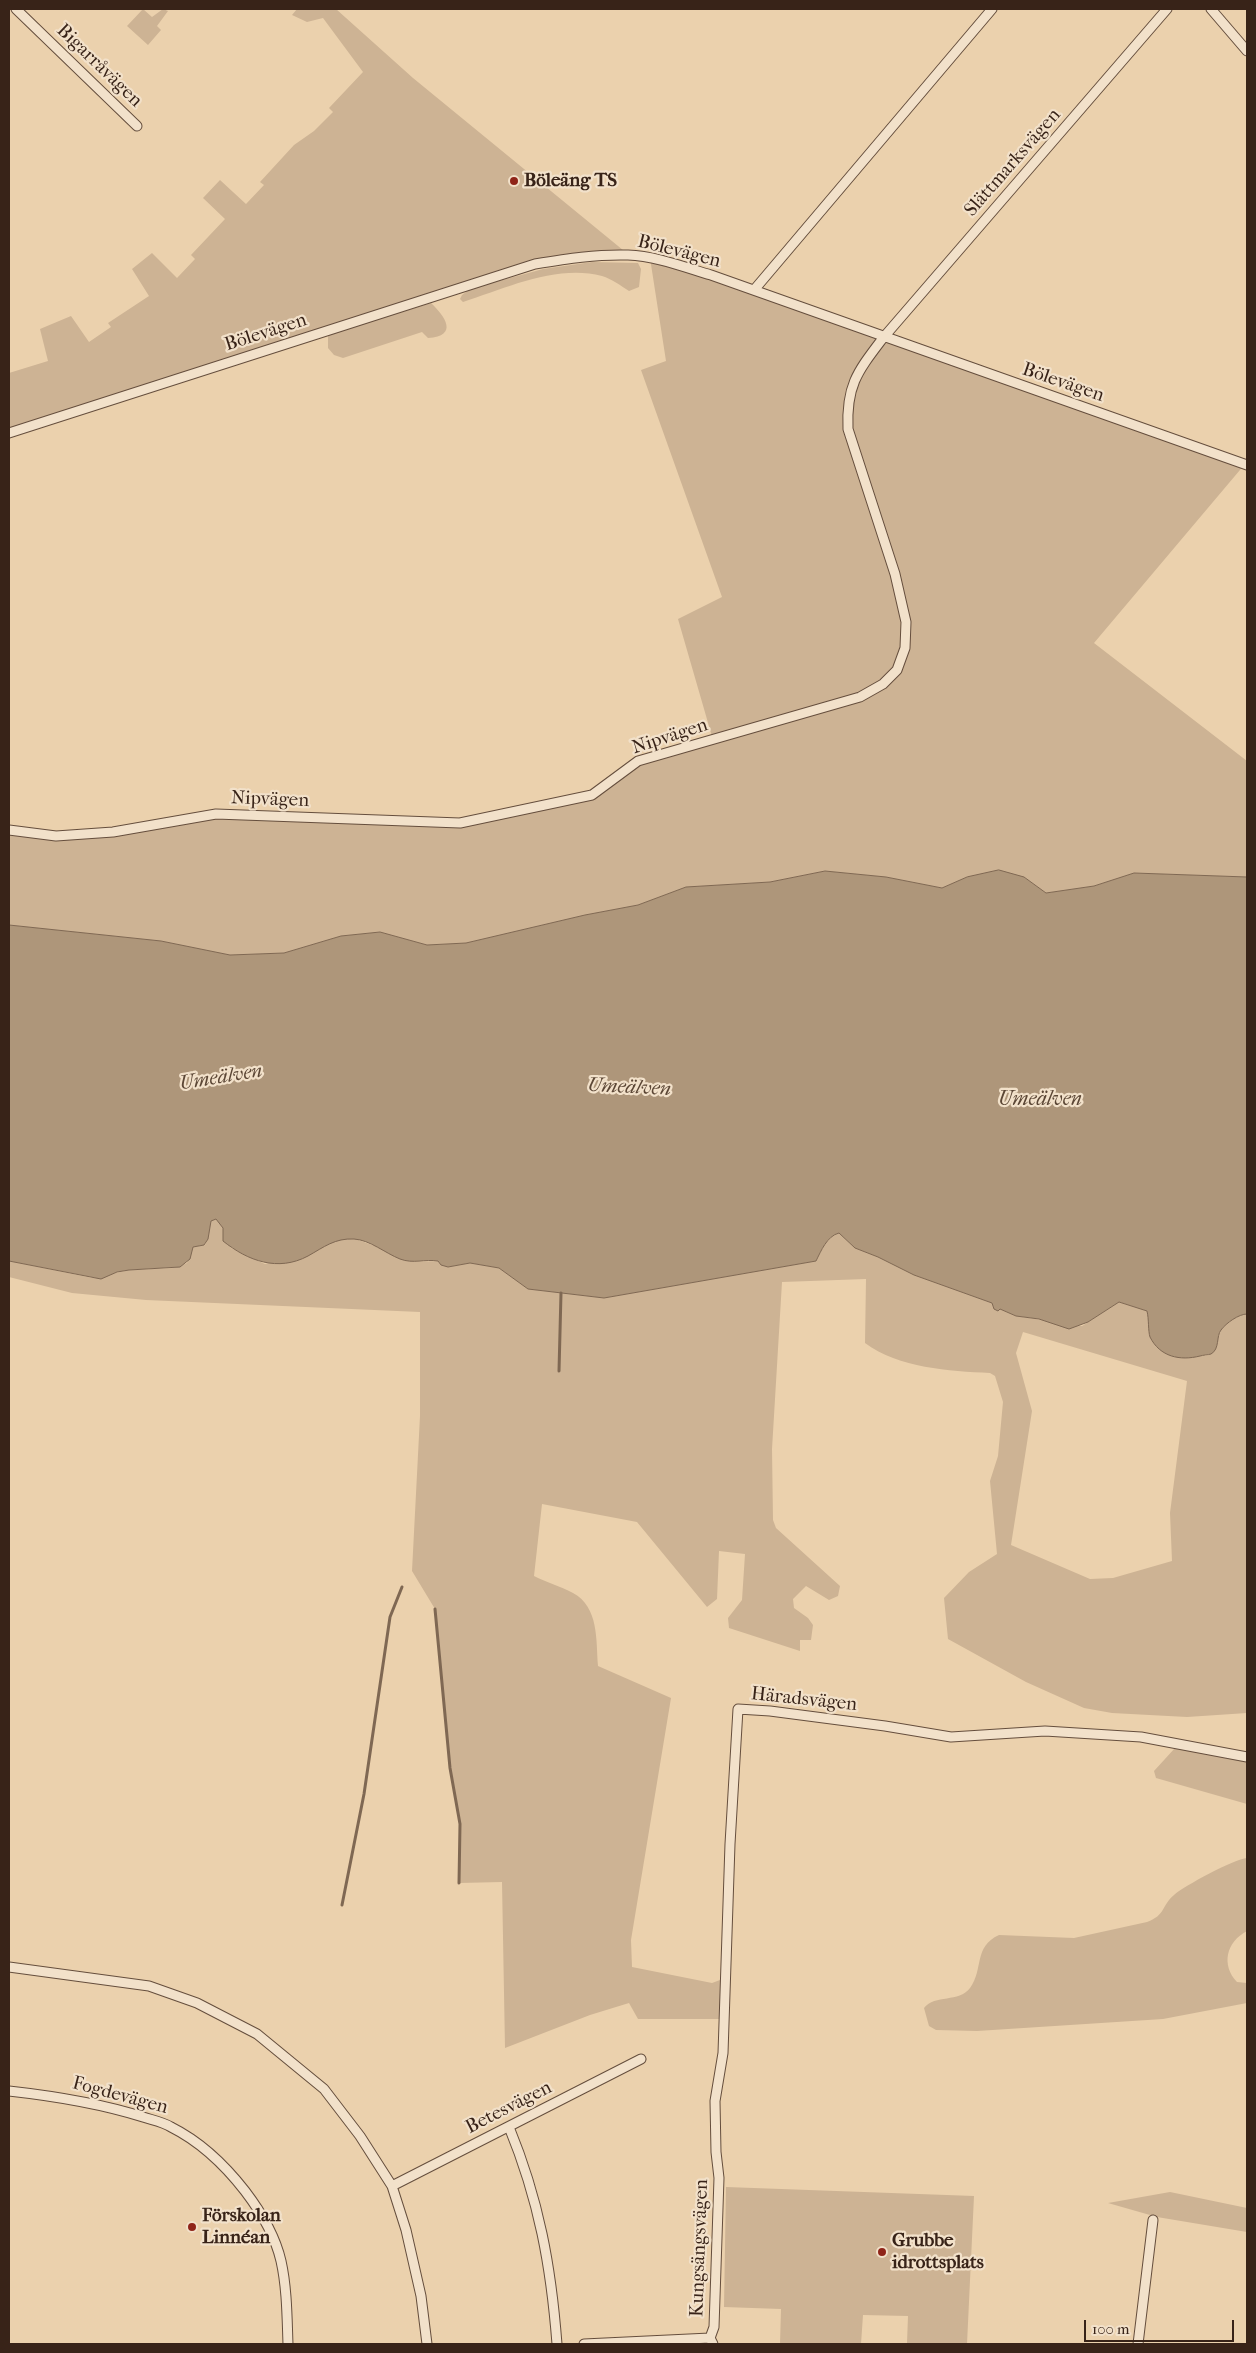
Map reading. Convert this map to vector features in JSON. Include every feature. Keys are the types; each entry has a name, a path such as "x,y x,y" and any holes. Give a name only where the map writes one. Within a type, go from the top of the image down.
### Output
{"street":[{"name":"Bigarråvägen","path":"16,9 137,126"},
{"path":"754,290 992,9"},
{"name":"Slättmarksvägen","path":"883,338 1167,9"},
{"path":"1211,9 1247,51"},
{"name":"Bölevägen","path":"9,433 535,264 593,256 629,255 650,258 702,272 883,338 1247,465"},
{"name":"Nipvägen","path":"9,830 56,836 103,832 216,814 460,823 592,794 638,761 860,696 883,684 897,670 905,648 906,622 895,574 848,429 847,404 860,369 883,338"},
{"name":"Häradsvägen","path":"716,2152 716,2088 723,2054 730,1844 738,1709 866,1723 951,1737 1045,1731 1141,1737 1247,1757"},
{"path":"9,1967 149,1986 197,2003 257,2034 324,2089 360,2136 392,2186 406,2230 419,2287 427,2344"},
{"name":"Betesvägen","path":"392,2186 641,2059"},
{"name":"Fogdevägen","path":"9,2091 70,2099 123,2111 170,2126 201,2145 226,2166 260,2211 274,2242 282,2270 288,2344"},
{"path":"509,2127 530,2180 541,2225 549,2267 557,2344"},
{"name":"Kungsängsvägen","path":"711,2341 714,2327 720,2178 716,2152"},
{"path":"1138,2344 1153,2220"},
{"path":"584,2344 711,2341"}],"shaded area":[{"path":"143,9 152,17 163,9 168,11 157,26 161,30 148,45 127,26"},
{"path":"297,9 336,9 413,78 629,255 535,264 9,433 9,373 48,361 40,329 71,316 89,342 111,327 108,323 149,296 132,269 152,253 177,278 195,259 191,255 225,219 203,198 220,180 246,204 264,185 260,182 294,145 314,131 333,112 329,108 363,72 323,18 307,22 292,15"},
{"path":"650,258 1245,464 1094,643 1247,761 1247,877 1134,873 1094,886 1046,893 1024,877 967,877 942,888 886,877 825,871 770,882 686,887 638,905 585,915 466,943 427,945 379,932 341,936 284,953 230,955 161,941 9,925 9,830 56,836 216,814 460,823 592,795 638,761 713,740 678,619 722,597 641,370 666,361"},
{"path":"592,262 638,263 641,269 639,287 629,291 602,276 585,273 567,273 514,284 463,302 460,299 470,289 543,269"},
{"path":"431,303 444,319 446,329 444,334 428,338 422,332 343,358 334,355 328,348 328,335"},
{"path":"216,1219 220,1222 231,1248 265,1264 324,1246 337,1239 356,1239 417,1262 438,1261 441,1265 448,1267 470,1263 499,1268 528,1289 604,1298 816,1261 831,1237 839,1233 855,1248 914,1275 992,1303 994,1309 1000,1309 1016,1316 1082,1326 1119,1302 1147,1311 1150,1322 1150,1336 1183,1351 1202,1356 1207,1356 1214,1351 1219,1334 1226,1325 1236,1317 1247,1314 1247,1713 1187,1717 1112,1713 1084,1708 1026,1682 948,1639 944,1598 969,1572 997,1554 990,1481 998,1456 1003,1402 995,1376 990,1373 941,1369 909,1363 893,1358 865,1343 866,1279 782,1282 772,1449 773,1520 776,1528 840,1586 838,1596 829,1600 806,1586 793,1599 794,1608 808,1618 813,1625 811,1640 800,1640 800,1651 729,1628 728,1618 742,1600 745,1554 719,1551 717,1599 707,1607 637,1522 542,1504 534,1576 573,1593 588,1607 592,1615 596,1635 598,1666 671,1698 631,1940 632,1967 712,1983 720,1980 725,1974 724,2019 638,2019 629,2003 590,2015 505,2048 502,1882 459,1883 460,1824 450,1768 435,1609 412,1571 420,1416 420,1312 146,1300 72,1293 9,1277 9,1261 93,1278 129,1270 174,1268 187,1263 193,1247 205,1245 211,1221","holes":["1023,1332 1187,1381 1170,1513 1172,1561 1113,1578 1090,1579 1011,1545 1032,1411 1016,1353"]},
{"path":"1175,1748 1247,1762 1247,1804 1156,1778 1154,1771"},
{"path":"1247,1858 1247,1931 1234,1941 1230,1947 1228,1961 1232,1975 1237,1982 1247,1983 1247,2003 1163,2019 977,2031 936,2030 929,2026 924,2008 934,2001 965,1993 974,1981 985,1946 999,1935 1074,1938 1147,1922 1157,1916 1179,1891 1221,1868"},
{"name":"Grubbe idrottsplats","path":"726,2187 974,2196 967,2344 907,2343 908,2316 863,2315 861,2344 780,2344 781,2309 724,2307"},
{"path":"1170,2192 1247,2208 1247,2232 1157,2217 1108,2203"}],"water":[{"name":"Umeälven","path":"999,870 1024,877 1046,893 1094,886 1134,873 1247,877 1247,1314 1237,1317 1223,1327 1216,1349 1211,1354 1185,1358 1165,1353 1154,1344 1150,1337 1147,1311 1119,1302 1088,1322 1069,1329 1039,1319 1016,1316 1000,1309 998,1311 994,1309 992,1303 914,1275 855,1248 839,1233 831,1237 816,1261 604,1298 528,1289 499,1268 470,1263 448,1267 441,1265 438,1261 405,1260 366,1242 354,1239 335,1242 297,1261 275,1264 264,1262 243,1254 223,1241 223,1228 216,1219 211,1221 208,1239 204,1245 193,1247 190,1259 180,1267 129,1270 117,1272 101,1279 9,1261 9,925 161,941 230,955 284,953 341,936 380,932 427,945 466,943 585,915 638,905 686,887 770,882 825,871 886,877 942,888 967,877"}],"waterway":[{"path":"559,1371 561,1293"},
{"path":"342,1905 364,1794 390,1617 402,1587"},
{"path":"435,1609 450,1768 460,1824 459,1883"}],"place":[{"name":"Böleäng TS","path":"514,181"},
{"name":"Förskolan Linnéan","path":"192,2227"},
{"name":"Grubbe idrottsplats","path":"882,2252"}]}
